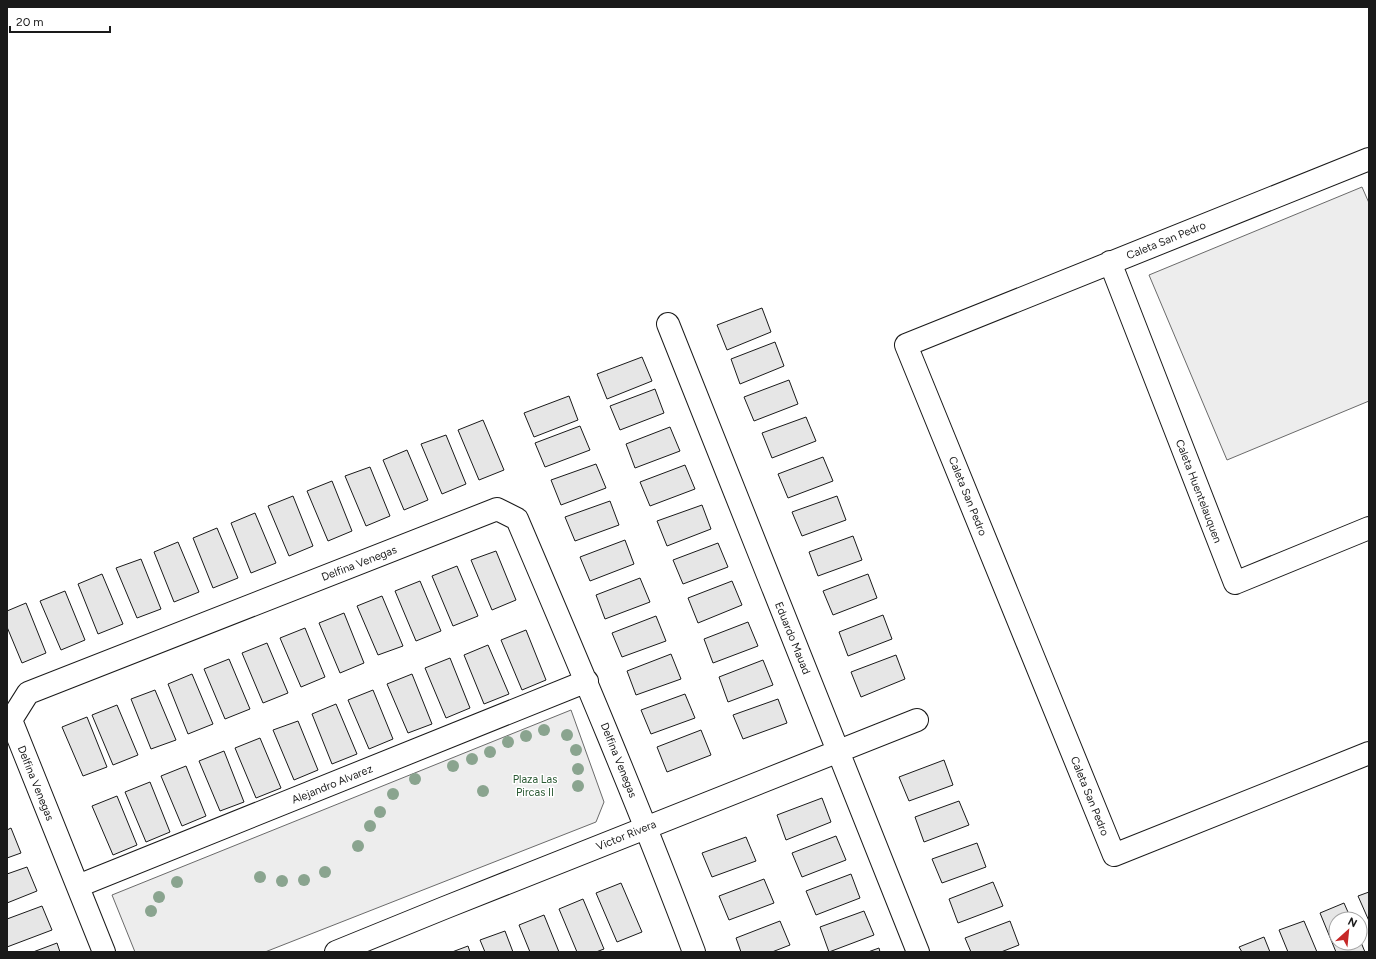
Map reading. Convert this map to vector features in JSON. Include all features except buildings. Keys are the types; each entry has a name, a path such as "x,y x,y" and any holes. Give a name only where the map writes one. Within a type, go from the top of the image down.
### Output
{"street":[{"name":"Caleta San Pedro","path":"1369,158 906,345 1114,855 1369,753"},
{"name":"Caleta Huentelauquen","path":"1110,262 1235,583 1369,528"},
{"name":"Eduardo Mauad","path":"668,324 918,952"},
{"name":"Delfina Venegas","path":"104,952 11,720 28,693 497,509 517,519 587,681 659,858 694,952"},
{"name":"Alejandro Alvarez","path":"78,886 587,681"},
{"name":"Victor Rivera","path":"336,952 916,720"}],"shaded area":[{"path":"1362,187 1369,203 1369,401 1227,460 1149,275"},
{"name":"Plaza Las Pircas II","path":"571,710 604,802 596,822 265,952 135,952 112,895"}]}
